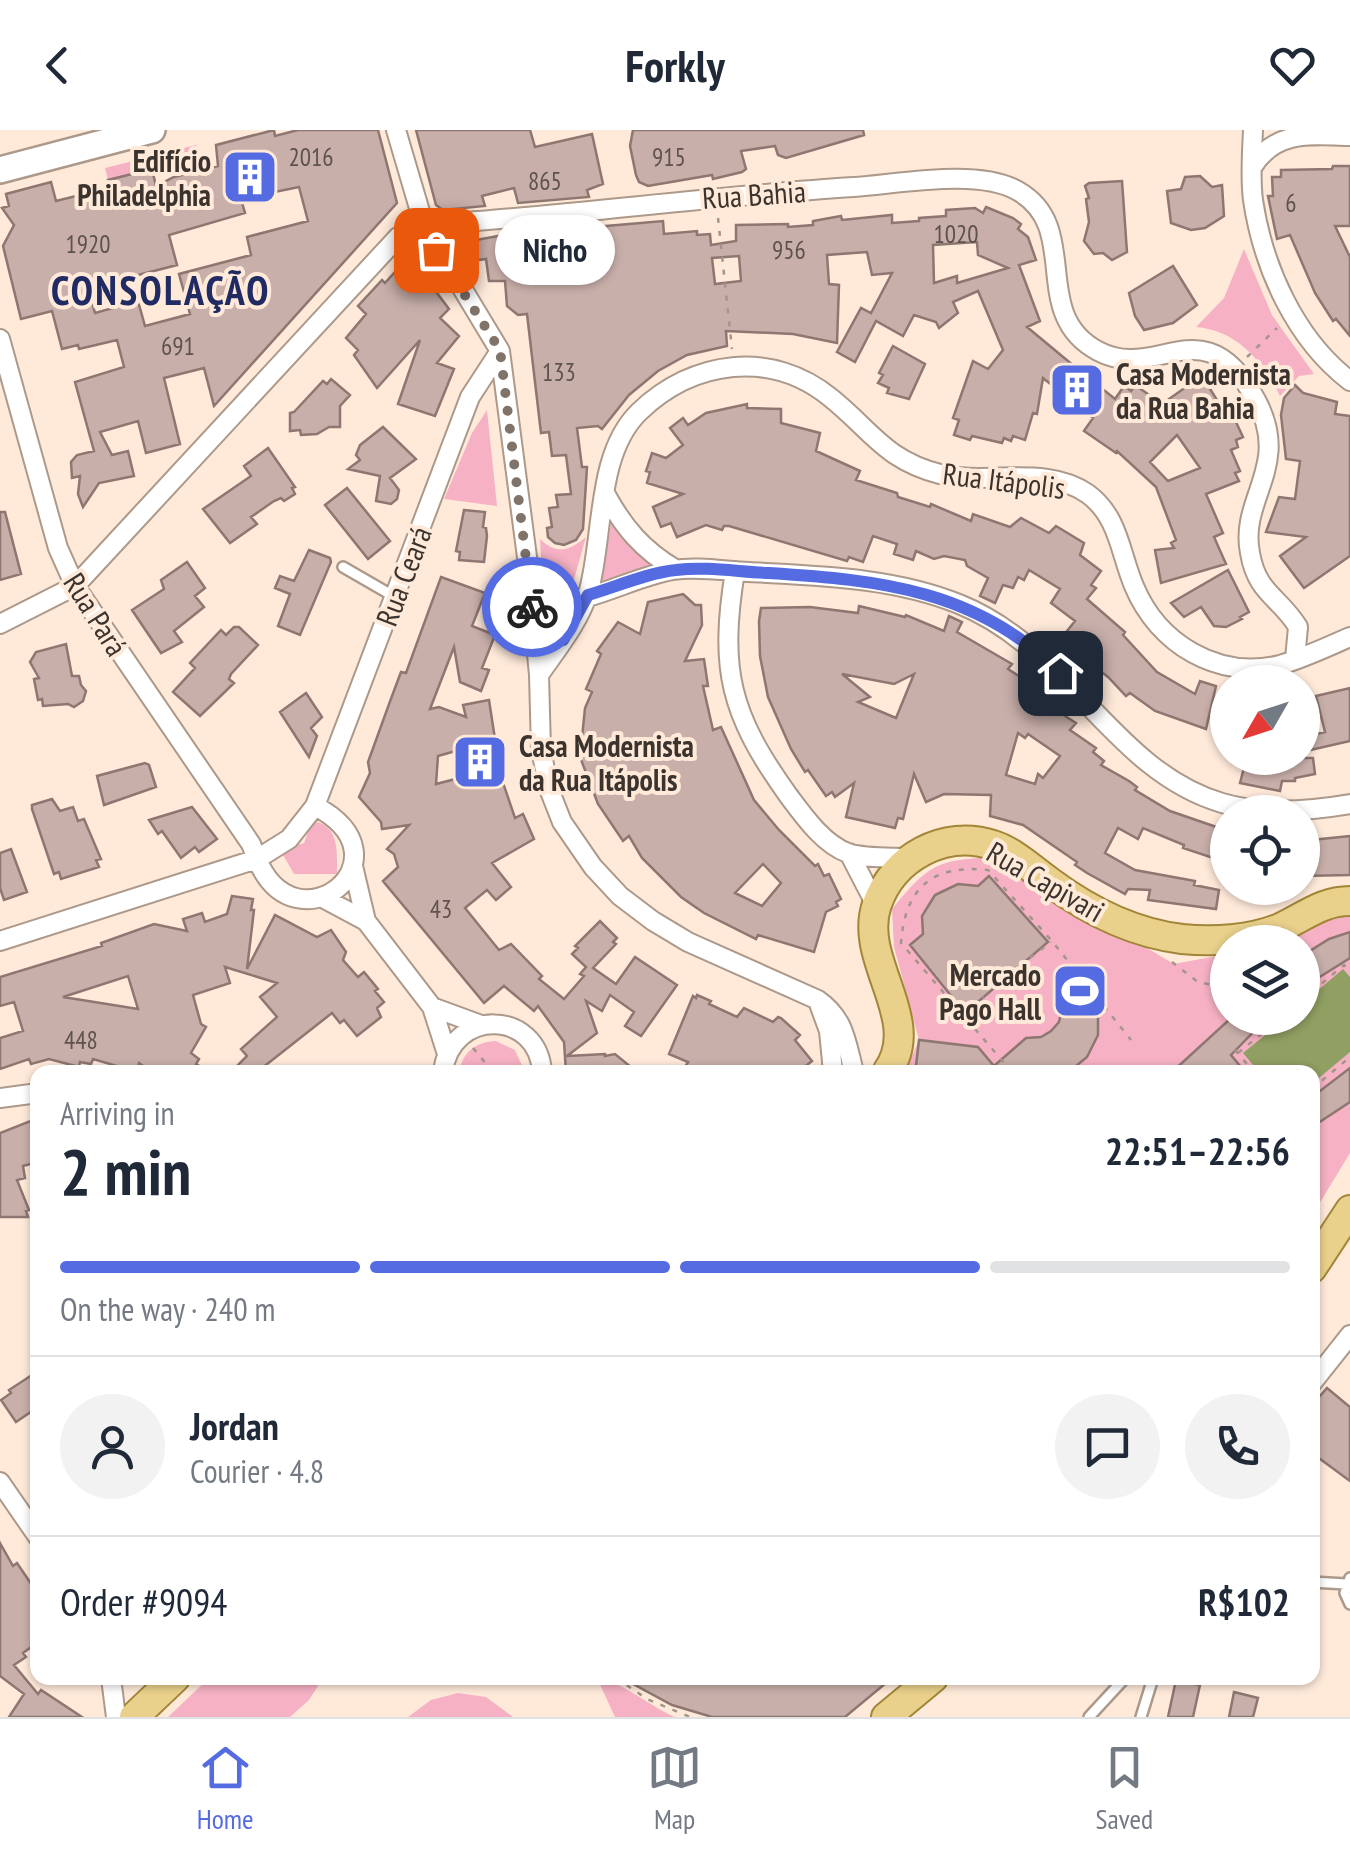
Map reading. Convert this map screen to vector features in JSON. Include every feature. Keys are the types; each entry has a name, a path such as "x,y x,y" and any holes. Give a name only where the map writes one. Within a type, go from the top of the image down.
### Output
{"main road":[{"path":"0,170 152,130"},
{"name":"Rua Capivari","path":"910,858 934,845 960,840 996,846 1096,912 1126,926 1179,938 1208,940 1263,934 1319,906 1350,901"},
{"path":"891,1065 898,1051 896,1008 872,926 876,906 892,873 910,858"},
{"path":"1320,1256 1350,1210"},
{"path":"134,1717 168,1685"},
{"path":"886,1717 925,1685"}],"street":[{"path":"396,130 424,225 500,350 530,580 541,750 549,789 562,822 593,867 620,896 653,921 688,942 818,1000 834,1011 843,1025 852,1065"},
{"path":"1253,130 1252,197 1267,257 1293,313 1316,347 1350,381"},
{"path":"1252,168 1266,148 1289,132 1350,136"},
{"name":"Rua Bahia","path":"0,624 75,586 398,237 424,225 716,196 960,180 1001,184 1019,191 1046,218 1052,235 1060,307 1083,340 1099,352 1134,359 1175,349 1196,350 1213,354 1235,370"},
{"name":"Rua Pará","path":"0,339 58,548 75,586 251,844 257,859"},
{"name":"Rua Ceará","path":"315,806 470,397 500,350"},
{"name":"Rua Itápolis","path":"539,674 588,595 614,451 637,414 682,382 706,371 734,366 783,372 810,383 878,444 918,467 969,478 1025,476 1074,486 1102,507 1116,525 1135,589 1165,634 1210,662 1254,669 1296,659 1350,637"},
{"path":"1235,370 1256,400 1268,430 1267,472 1250,517 1250,553 1266,593 1298,628 1296,659"},
{"path":"606,494 631,536 675,570"},
{"path":"530,580 556,602 675,570 735,571 899,586 960,604 1022,639 1154,769 1198,795 1252,810 1323,809 1350,804"},
{"path":"735,571 726,624 734,692 744,725 758,754 801,813 850,854 876,906"},
{"path":"534,637 546,642 563,640"},
{"path":"0,941 257,859 289,839 315,806 347,828 353,842 366,921"},
{"path":"850,854 910,858"},
{"path":"257,859 270,883 282,893 296,899 323,898 366,921 432,1007 445,1063"},
{"path":"323,898 346,881 354,866"},
{"path":"818,1000 829,1031 832,1065"},
{"path":"432,1007 481,1025 514,1028 528,1038 540,1065"},
{"path":"445,1063 462,1035 481,1025"},
{"path":"0,1098 30,1093"},
{"path":"1320,1373 1350,1335"},
{"path":"0,1482 30,1526"},
{"path":"112,1685 116,1717"}],"lane":[{"path":"343,567 395,597"},
{"path":"1320,1582 1348,1581 1345,1593 1350,1604"},
{"path":"1090,1717 1120,1685"},
{"path":"1141,1717 1151,1685"}],"path":[{"path":"716,196 734,366"},
{"path":"1235,370 1293,313"},
{"path":"1006,1065 902,943 903,913 927,881 946,872 988,870 1052,941 1131,1040"},
{"path":"1030,958 1052,941"},
{"path":"1174,964 1198,982 1210,984"},
{"path":"1320,985 1344,965 1350,972"},
{"path":"963,1017 984,996"},
{"path":"462,1035 488,1065"},
{"path":"1248,1065 1237,1052 1259,1035"},
{"path":"1320,1082 1350,1058"},
{"path":"627,1685 654,1703 690,1717"}],"shaded area":[{"path":"196,145 199,154 108,180 105,168"},
{"path":"1244,249 1272,315 1314,374 1299,376 1280,396 1247,350 1224,334 1196,327 1224,298"},
{"path":"487,410 497,506 444,499 472,433"},
{"path":"611,524 652,568 601,582"},
{"path":"586,537 574,579 558,585 542,577 540,539 563,549"},
{"path":"312,821 321,823 332,834 337,874 294,874 282,853 304,843"},
{"name":"Mercado Pago Hall","path":"993,857 1174,964 1210,957 1210,1035 1320,1035 1320,925 1313,925 1350,915 1350,1153 1320,1202 1320,1065 908,1065 919,1040 894,947 892,909 925,874 945,863"},
{"path":"1343,969 1350,977 1350,1052 1320,1077 1320,1065 1253,1065 1243,1053 1265,1035 1320,1035 1320,989"},
{"path":"496,1041 515,1050 522,1065 462,1065 471,1049"},
{"path":"202,1685 319,1685 290,1717 168,1717"},
{"path":"600,1685 618,1685 675,1717 615,1717"},
{"path":"458,1693 486,1697 513,1717 408,1717 431,1700"}],"building":[{"path":"274,130 275,136 298,130 378,130 397,203 214,406 204,368 164,378 180,444 146,453 138,421 100,432 112,455 128,451 134,476 99,483 83,507 78,494 80,476 72,478 71,462 77,455 94,451 75,382 124,367 117,340 62,349 52,311 21,319 3,246 14,225 2,208 9,206 6,194 51,182 56,201 76,196 77,201 111,191 108,180 152,169 156,186 174,177 218,166 216,145","holes":["299,187 308,221 247,237 251,255 179,274 190,314 145,326 138,301 95,313 88,288 177,265 169,235 245,213 241,199"]},
{"path":"416,130 530,130 535,147 592,134 603,184 587,190 589,197 518,203 514,188 482,196 485,206 443,210 436,205"},
{"path":"633,130 863,130 864,135 786,158 778,155 775,146 741,151 746,169 742,172 648,186 639,182 636,175 630,146"},
{"path":"1350,166 1350,226 1335,226 1350,257 1350,336 1336,319 1333,321 1315,293 1290,235 1277,239 1268,196 1273,196 1272,177 1281,177 1281,170"},
{"path":"1200,176 1212,187 1222,185 1224,216 1205,228 1191,230 1171,223 1167,191 1181,189 1185,177"},
{"path":"1122,181 1127,252 1112,260 1103,253 1094,254 1084,241 1089,222 1085,186"},
{"path":"986,207 1013,218 1028,237 1036,260 1019,265 1040,321 1027,327 1115,399 1124,386 1131,391 1135,385 1162,404 1186,387 1181,379 1192,371 1197,380 1202,376 1222,408 1228,405 1243,437 1236,440 1238,447 1231,450 1240,471 1235,473 1239,481 1206,494 1223,533 1214,537 1226,564 1161,583 1155,550 1174,548 1171,543 1176,540 1156,487 1117,451 1084,431 1093,418 1043,378 1037,414 1033,413 1025,440 1013,436 1011,441 1004,438 1002,443 954,435 959,420 953,418 973,361 988,369 1003,350 978,291 953,302 958,313 939,328 936,322 914,315 903,336 876,321 855,362 837,352 861,308 871,313 892,273 872,275 867,252 827,255 829,284 839,285 837,343 793,334 726,331 727,346 687,355 658,371 629,395 602,429 577,428 582,467 587,467 583,529 576,540 564,545 548,537 547,528 552,527 549,508 558,507 556,495 571,494 566,455 552,456 549,432 541,433 527,314 518,315 507,306 505,281 489,281 486,259 463,262 477,249 476,240 509,234 522,236 526,245 596,240 595,227 663,221 664,234 710,234 711,245 736,241 736,225 788,227 813,225 813,221 841,216 842,220 892,215 892,223 946,216 946,210 975,208 983,213","holes":["977,242 978,255 1008,268 957,283 957,276 934,283 933,245","739,256 741,281 715,284 712,258","1177,435 1200,468 1168,481 1150,462"]},
{"path":"404,249 449,309 440,318 459,336 437,363 454,369 435,416 398,404 420,340 377,388 354,355 358,350 346,338 366,314 358,306 402,264"},
{"path":"1173,266 1197,305 1173,323 1144,330 1135,316 1129,293"},
{"path":"893,346 925,364 909,399 887,393 889,388 878,383"},
{"path":"331,379 350,395 340,406 340,427 329,427 317,434 290,431 290,413 323,381 327,384"},
{"path":"1295,385 1303,393 1337,402 1335,414 1350,416 1350,556 1304,588 1280,556 1306,537 1266,532 1279,497 1295,499 1300,461 1286,459 1281,415 1284,398"},
{"path":"747,404 747,408 781,409 781,423 820,433 816,451 860,471 856,480 971,521 973,514 1010,527 1021,518 1049,533 1056,526 1084,543 1080,555 1101,571 1091,585 1096,588 1087,599 1125,632 1123,635 1157,672 1195,694 1200,681 1210,684 1206,729 1155,711 1130,693 1126,696 1080,655 1087,646 1067,631 1075,621 1051,603 1060,589 1029,570 1024,580 1018,577 1013,588 1003,585 995,603 980,596 988,578 967,566 965,560 944,556 934,559 916,551 913,560 894,554 897,544 873,536 863,562 849,557 847,561 729,526 722,530 706,525 677,537 671,523 661,527 653,507 683,494 647,483 652,453 666,458 683,445 670,428 683,418 688,425 706,413"},
{"path":"383,427 416,459 390,478 399,490 391,504 376,501 380,476 348,469 360,460 356,455 360,445"},
{"path":"268,448 295,487 295,494 284,501 274,501 251,517 257,524 230,543 203,509 251,476 244,466"},
{"path":"347,488 390,541 368,559 325,505"},
{"path":"464,510 485,512 484,562 459,560 460,552 456,551"},
{"path":"0,512 5,512 21,574 0,580"},
{"path":"309,550 330,558 331,562 300,635 278,626 290,594 275,588 280,576 294,581"},
{"path":"187,562 205,588 195,596 204,607 174,631 182,642 161,653 132,610 164,589 161,580"},
{"path":"1228,570 1249,612 1242,619 1226,627 1214,626 1201,607 1184,617 1171,603"},
{"path":"441,577 485,593 472,626 495,635 482,668 489,670 481,691 460,682 454,647 430,709 439,707 466,717 463,705 489,700 495,739 490,740 497,765 515,818 523,814 534,839 492,863 511,887 496,900 487,890 465,908 499,950 511,944 542,976 539,979 564,999 584,976 580,974 586,967 572,954 578,948 575,946 600,921 617,938 593,968 616,984 635,957 677,985 641,1036 625,1026 634,1012 610,995 602,1011 586,1001 597,1033 567,1056 615,1054 628,1065 566,1065 564,1042 538,1006 534,1011 504,986 484,1003 383,881 398,867 394,854 387,849 409,825 382,829 381,822 359,797 401,672 406,673","holes":["459,750 467,776 436,784 438,756"]},
{"path":"683,594 695,605 701,605 702,625 685,661 704,659 708,686 703,686 713,730 721,727 754,800 815,866 818,864 824,876 829,874 841,899 836,902 838,906 826,912 814,952 758,935 756,939 704,913 681,897 642,858 629,836 623,841 598,804 580,757 585,708 592,692 586,689 601,654 597,651 618,622 640,634 648,602","holes":["763,864 781,883 762,906 735,893"]},
{"path":"859,606 906,615 944,631 949,616 962,622 957,632 1012,664 1008,669 1055,700 1059,695 1072,706 1065,716 1076,723 1070,730 1096,748 1093,752 1104,761 1101,765 1170,811 1210,825 1210,857 1143,828 1138,839 1118,828 1105,853 1135,870 1195,881 1194,885 1210,888 1210,905 1217,905 1216,909 1148,900 1150,890 1128,889 1125,894 1075,865 1077,862 1023,825 990,816 991,795 944,794 926,802 914,774 903,819 898,818 895,828 846,817 854,783 835,797 832,792 826,796 808,770 805,772 768,697 760,656 761,608 810,607 858,613","holes":["842,674 894,684 914,674 896,718 858,702 870,697","1018,733 1025,738 1028,734 1060,756 1043,778 1038,774 1035,784 1006,775"]},
{"path":"234,627 258,645 231,674 229,679 234,683 200,716 173,692 195,668 190,663 221,630 226,635"},
{"path":"66,644 72,676 79,676 86,691 83,701 74,707 43,706 34,679 39,678 30,662 36,652"},
{"path":"1350,688 1350,741 1320,748 1320,733 1325,732 1320,695"},
{"path":"306,693 322,717 311,728 317,736 309,757 280,712"},
{"path":"145,763 156,787 104,805 97,776"},
{"path":"1242,775 1310,775 1282,781 1280,791 1240,783"},
{"path":"52,799 60,811 73,807 78,821 84,819 101,859 96,860 99,867 61,879 59,872 54,874 32,809 32,805"},
{"path":"192,807 217,839 199,852 195,847 181,858 149,820"},
{"path":"1350,836 1350,875 1320,876 1320,839"},
{"path":"11,849 27,892 4,900 0,853"},
{"path":"989,876 1048,942 965,1013 910,945 923,934 922,916 935,895 958,884 978,886"},
{"path":"232,896 253,899 247,969 275,915 317,937 331,930 346,952 343,960 358,977 364,972 378,989 375,991 384,1002 377,1008 381,1017 357,1036 332,1013 266,1065 238,1065 247,1056 241,1049 277,1017 260,997 277,983 225,967 230,983 193,995 201,1024 206,1027 191,1053 199,1059 198,1065 113,1065 93,1059 91,1064 79,1065 49,1059 31,1064 29,1059 0,1069 0,1038 23,1031 14,1002 0,1006 0,977 102,946 101,943 154,924 187,931 183,919 202,913 205,922 227,914","holes":["128,976 138,1009 63,997"]},
{"path":"1350,932 1350,958 1320,977 1320,945"},
{"path":"1086,988 1098,1013 1098,1035 1087,1057 1077,1065 995,1065 1026,1038 1041,1037 1051,1031 1059,1022 1062,1008"},
{"path":"697,995 711,1001 709,1004 737,1017 744,1008 773,1022 781,1018 800,1035 795,1040 812,1061 807,1065 686,1065 688,1062 669,1054 693,996"},
{"path":"1212,1035 1250,1035 1231,1055 1239,1065 1180,1065"},
{"path":"919,1040 978,1047 993,1065 916,1065"},
{"path":"1350,1068 1350,1102 1320,1122 1320,1091"},
{"path":"30,1121 30,1164 23,1166 25,1178 17,1180 28,1217 0,1217 0,1133"},
{"path":"30,1376 30,1412 16,1422 1,1400 11,1393 9,1390"},
{"path":"1327,1388 1350,1407 1350,1481 1320,1459 1320,1396"},
{"path":"0,1543 13,1566 17,1563 30,1582 30,1648 23,1653 26,1657 14,1665 38,1694 41,1690 82,1717 9,1717 24,1694 0,1676"},
{"path":"635,1685 884,1685 845,1717 712,1717 672,1705"},
{"path":"1175,1685 1200,1685 1193,1717 1168,1717"},
{"path":"1234,1692 1258,1698 1253,1717 1229,1717"}],"way so far":[{"path":"436,250 500,350 532,607"}],"place":[{"name":"Edifício Philadelphia","path":"250,177"},
{"name":"Nicho","path":"436,250"},
{"name":"Casa Modernista da Rua Bahia","path":"1077,390"},
{"name":"Casa Modernista da Rua Itápolis","path":"480,762"},
{"name":"Mercado Pago Hall","path":"1080,991"}],"district":[{"name":"CONSOLAÇÃO","path":"161,290"}],"route":[{"path":"532,607 534,637 553,642 563,640 588,595 675,570 859,580 899,586 960,604 1022,639 1060,673"}]}
